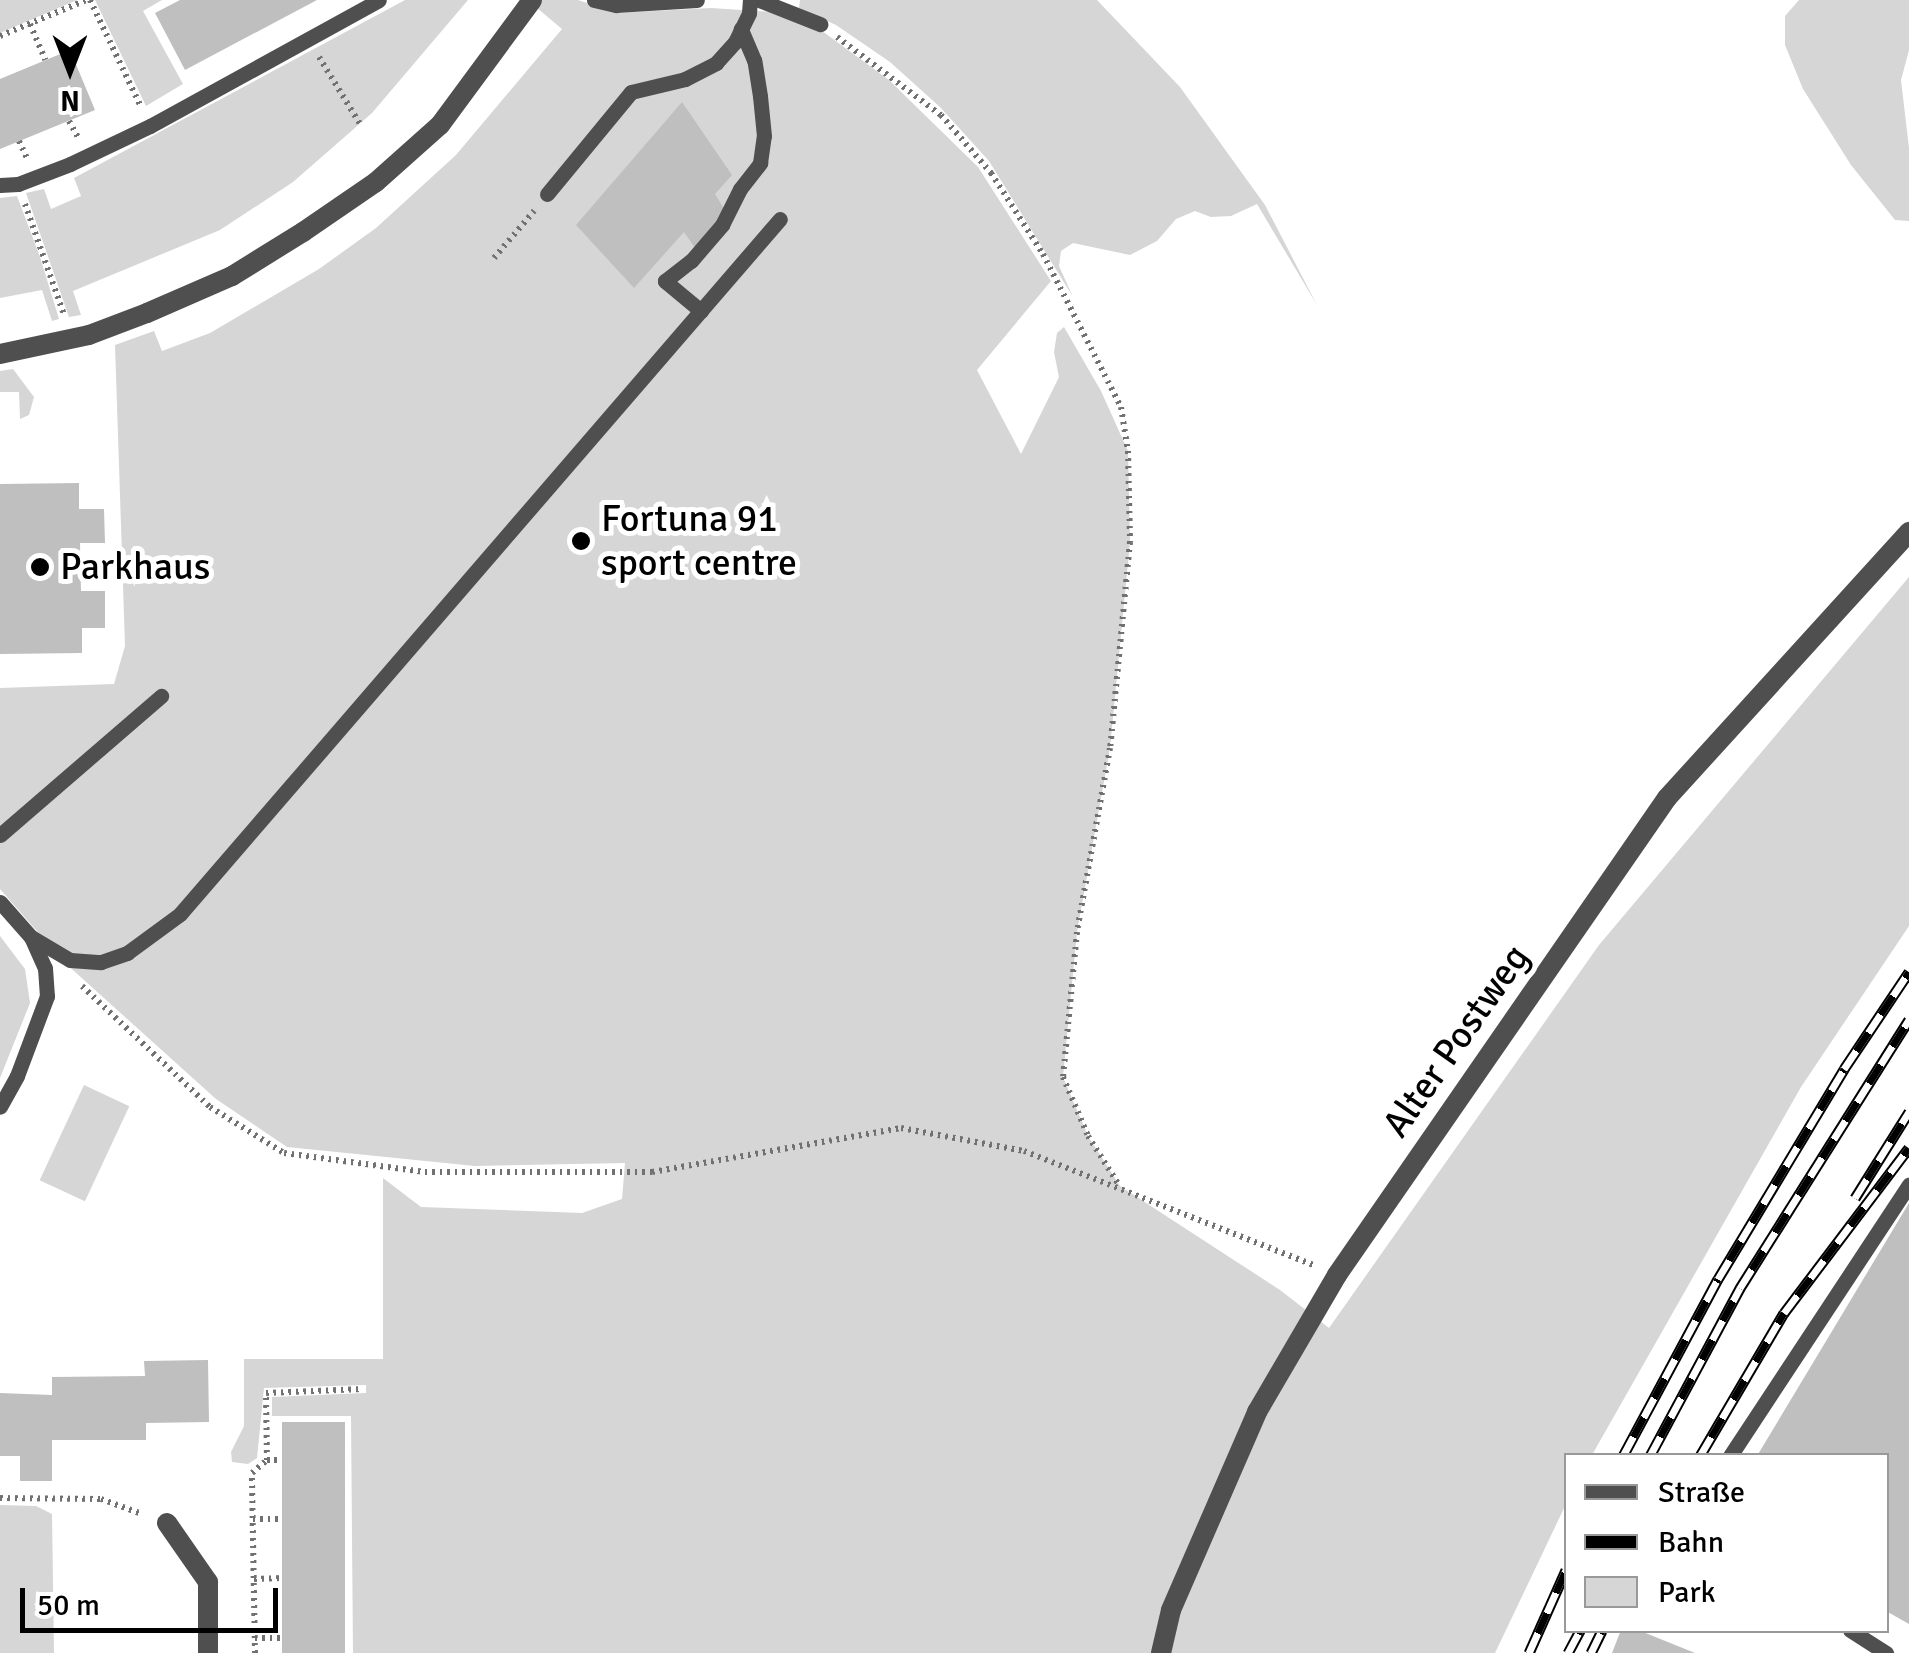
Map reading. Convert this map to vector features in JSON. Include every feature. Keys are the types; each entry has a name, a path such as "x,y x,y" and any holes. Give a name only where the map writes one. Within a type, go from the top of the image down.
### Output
{"street":[{"path":"0,354 72,338 147,313 232,276 376,182 440,124 532,0"},
{"name":"Alter Postweg","path":"1161,1653 1171,1610 1257,1412 1337,1274 1668,798 1909,532"},
{"path":"167,1523 208,1582 208,1653"}],"lane":[{"path":"0,186 18,184 150,126 379,0"},
{"path":"594,0 616,5 698,0"},
{"path":"547,194 631,92 685,79 716,63 741,30 750,0"},
{"path":"759,0 820,24"},
{"path":"701,312 664,281 691,261 722,226 740,189 760,163 764,136 760,96 754,60 741,30"},
{"path":"30,937 70,960 101,962 127,954 180,914 780,219"},
{"path":"0,834 162,696"},
{"path":"0,902 30,937 45,968 47,996 0,1107"},
{"path":"1732,1453 1909,1185"},
{"path":"1855,1633 1886,1653"}],"path":[{"path":"0,36 88,0 150,126"},
{"path":"30,24 45,60"},
{"path":"820,24 941,115 991,173 1043,254 1121,407 1128,451 1130,542 1110,748 1076,932 1063,1077 1088,1136 1120,1186"},
{"path":"308,39 360,124"},
{"path":"18,184 72,338"},
{"path":"494,258 547,194"},
{"path":"72,976 210,1107 284,1153 426,1172 652,1172 902,1128 1024,1151 1337,1274"},
{"path":"267,1460 266,1393 363,1388"},
{"path":"255,1653 252,1473 267,1460 282,1460"},
{"path":"0,1498 101,1499 167,1523"},
{"path":"253,1519 282,1519"},
{"path":"254,1579 283,1578"},
{"path":"255,1638 284,1638"}],"green space":[{"path":"0,0 77,0 0,33"},
{"path":"95,0 162,0 143,11 183,84 146,106"},
{"path":"405,0 468,0 372,113 293,182 220,230 73,291 81,315 69,317 26,193 44,189 51,209 81,196 74,178"},
{"path":"542,0 578,0 617,13 711,8 772,12 818,28 889,80 978,167 1051,281 977,370 1021,454 1059,377 1054,352 1057,333 1064,327 1101,391 1128,451 1130,542 1110,748 1077,932 1063,1077 1088,1136 1120,1186 1280,1290 1329,1328 1599,945 1909,577 1909,926 1801,1087 1593,1453 1564,1453 1564,1508 1495,1653 353,1653 351,1416 272,1416 272,1397 366,1393 366,1385 264,1388 257,1458 248,1464 232,1462 231,1452 244,1426 244,1359 383,1359 383,1178 421,1207 582,1213 622,1199 625,1163 475,1166 287,1147 216,1099 64,962 0,889 0,688 114,684 125,646 115,345 154,331 162,351 210,333 319,269 376,228 456,155 562,29 537,8"},
{"path":"800,0 1097,0 1180,87 1265,205 1317,305 1257,204 1231,216 1211,217 1195,211 1176,219 1157,241 1130,255 1073,243 1061,251 1059,266 1073,297 989,161 940,107 890,62 836,25 799,8"},
{"path":"1799,0 1909,0 1909,50 1901,80 1909,148 1909,221 1895,220 1851,165 1803,89 1785,45 1785,16"},
{"path":"17,196 59,319 52,321 42,290 0,298 0,198"},
{"path":"13,369 34,397 29,415 20,419 19,392 0,392 0,371"},
{"path":"0,936 25,969 30,1003 0,1078"},
{"path":"84,1085 129,1106 85,1201 40,1180"},
{"path":"0,1505 36,1506 52,1514 54,1653 0,1653"}],"building":[{"path":"180,0 317,0 185,70 155,13"},
{"path":"70,50 95,110 0,149 0,79"},
{"path":"682,102 732,175 715,194 726,212 695,248 684,232 634,288 576,225"},
{"name":"Parkhaus","path":"79,483 79,509 104,509 105,543 80,543 81,591 105,591 105,628 82,628 82,653 0,654 0,484"},
{"path":"1909,1203 1909,1624 1889,1613 1889,1453 1759,1453"},
{"path":"208,1360 209,1422 146,1423 146,1440 52,1440 52,1481 20,1481 20,1456 0,1456 0,1393 52,1395 52,1377 145,1376 144,1361"},
{"path":"282,1422 345,1422 345,1653 282,1653"},
{"path":"1620,1633 1645,1633 1695,1653 1612,1653"}],"railway":[{"path":"1625,1453 1718,1279 1844,1069 1909,972"},
{"path":"1652,1453 1740,1288 1909,1020"},
{"path":"1855,1198 1909,1112"},
{"path":"1702,1453 1784,1313 1909,1148"},
{"path":"1529,1653 1564,1574"},
{"path":"1568,1653 1578,1633"},
{"path":"1591,1653 1601,1633"}],"place":[{"name":"Fortuna 91 sport centre","path":"581,541"},
{"name":"Parkhaus","path":"40,567"}]}
